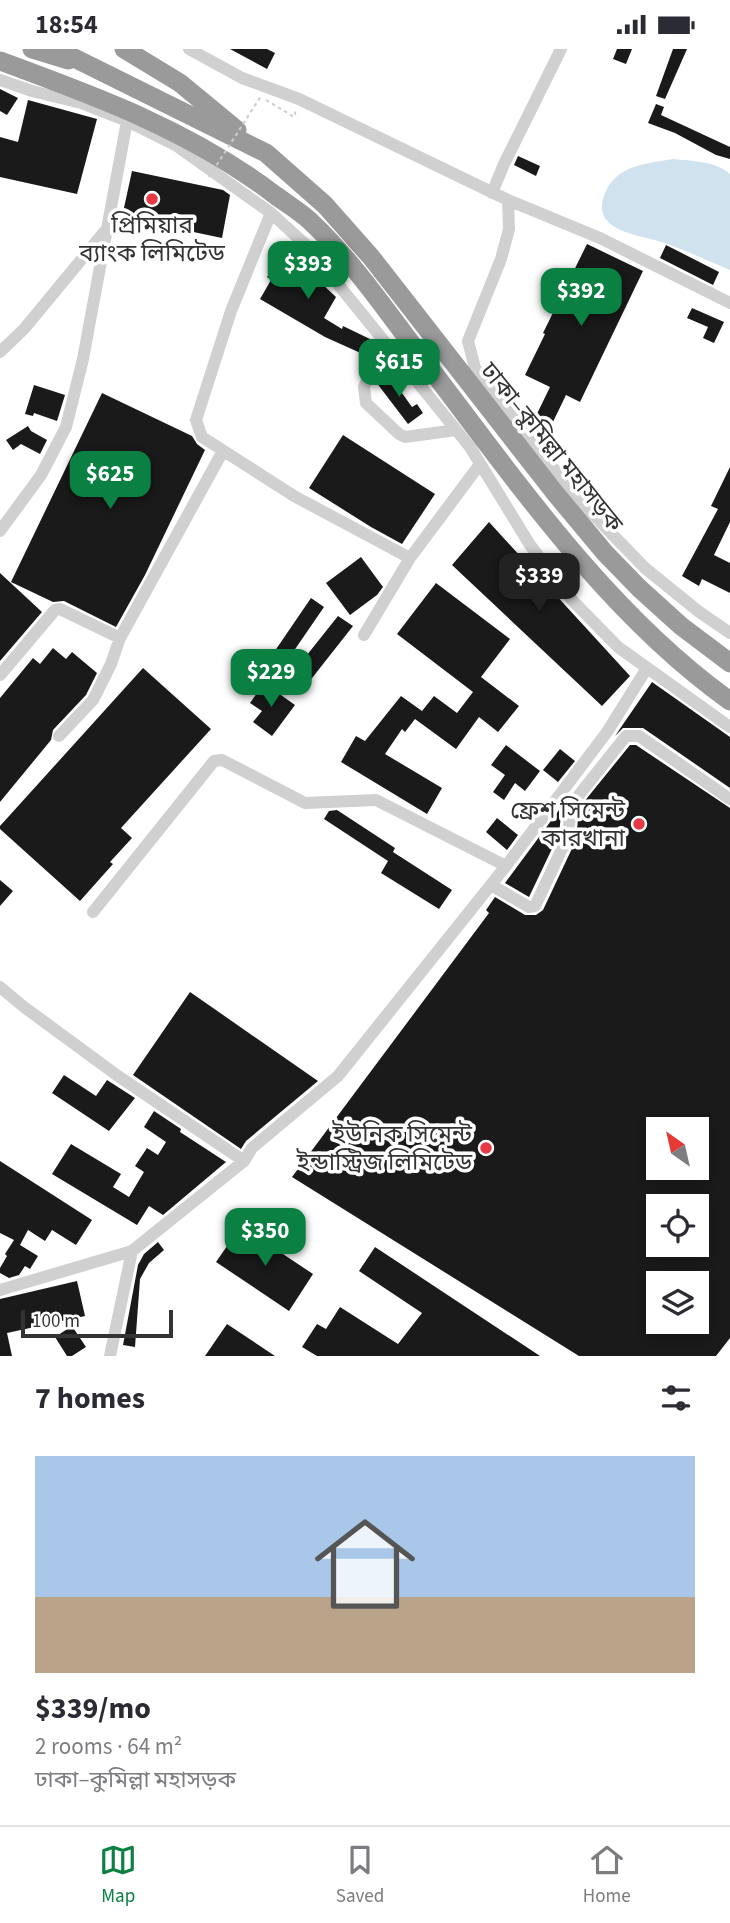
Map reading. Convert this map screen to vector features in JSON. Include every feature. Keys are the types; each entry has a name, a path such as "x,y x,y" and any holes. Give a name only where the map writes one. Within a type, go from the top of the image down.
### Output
{"highway":[{"name":"ঢাকা–কুমিল্লা মহাসড়ক","path":"32,49 103,71"},
{"name":"ঢাকা–কুমিল্লা মহাসড়ক","path":"45,49 103,71"},
{"name":"ঢাকা–কুমিল্লা মহাসড়ক","path":"56,49 266,153"},
{"name":"ঢাকা–কুমিল্লা মহাসড়ক","path":"63,49 103,71"},
{"name":"ঢাকা–কুমিল্লা মহাসড়ক","path":"71,49 103,71"},
{"name":"ঢাকা–কুমিল্লা মহাসড়ক","path":"124,49 180,83 325,205 371,257 605,553 681,626 730,663"},
{"name":"ঢাকা–কুমিল্লা মহাসড়ক","path":"0,61 107,100 186,137 255,179 308,219 355,269 537,507 588,567 700,679 730,701"}],"street":[{"path":"189,49 242,78 299,99 492,193 600,238 730,303"},
{"path":"492,193 561,49"},
{"path":"0,80 32,92 81,103 127,121 177,146 271,213 307,246 456,430 530,545 572,600 618,647 730,727"},
{"path":"0,531 41,475 66,427 83,359 127,121"},
{"path":"508,200 509,229 501,258 468,341 475,368 572,492 645,568 730,633"},
{"path":"271,213 231,311 196,420 202,437 294,496 410,558"},
{"path":"0,352 24,329 106,230"},
{"path":"384,341 364,387 366,403 405,437 456,430"},
{"path":"59,736 93,700 111,664 120,638 223,451"},
{"path":"364,635 410,558 480,464"},
{"path":"0,675 58,609 120,638"},
{"path":"0,1290 132,1251 244,1161 252,1148 338,1076 506,866 607,732 647,668"},
{"path":"491,885 529,907 534,906 568,836 571,805 626,736 639,736 730,799"},
{"path":"93,912 214,761 226,762 305,803 376,800 506,866"},
{"path":"0,987 118,1076 244,1161"},
{"path":"110,1356 132,1251"}],"path":[{"path":"209,177 261,96 294,117"}],"water":[{"path":"673,159 711,164 730,174 730,270 665,243 618,229 609,223 603,214 602,203 607,189 619,175 636,167"}],"building":[{"path":"230,49 267,49 275,53 267,69"},
{"path":"617,49 632,49 626,64 613,59"},
{"path":"673,49 687,49 665,99 656,96"},
{"path":"0,89 18,98 7,115 0,111"},
{"path":"28,100 97,119 77,194 0,177 0,137 18,142"},
{"path":"656,104 664,107 661,115 730,147 730,159 648,123"},
{"path":"518,156 540,166 536,176 514,165"},
{"path":"132,171 223,190 230,195 222,238 122,217"},
{"path":"587,244 643,271 580,402 566,395 550,428 534,420 550,387 525,375"},
{"path":"666,245 719,272 713,285 660,258"},
{"path":"289,248 308,262 304,267 336,297 324,318 342,329 343,326 372,340 365,355 325,337 260,299 271,280 267,277"},
{"path":"692,308 724,322 714,343 703,338 708,327 687,318"},
{"path":"387,372 412,407 417,404 423,413 408,424 376,382"},
{"path":"34,385 65,395 57,421 34,413 33,416 25,414"},
{"path":"102,393 192,436 205,450 145,575 116,627 64,601 53,602 11,582"},
{"path":"28,426 31,431 47,440 40,454 21,444 13,450 6,440"},
{"path":"343,435 435,494 402,544 309,488"},
{"path":"730,467 730,522 714,555 730,563 730,593 702,579 699,586 682,576 718,509 711,506"},
{"path":"489,522 630,676 602,706 452,565"},
{"path":"361,557 383,587 377,595 350,615 326,583"},
{"path":"0,573 42,612 0,661"},
{"path":"436,583 510,639 481,677 519,706 498,732 479,717 456,749 415,719 405,732 402,729 385,754 442,788 427,814 341,762 356,736 365,741 401,696 422,711 434,696 457,713 473,692 397,634"},
{"path":"311,598 324,607 289,658 299,665 338,616 353,626 305,687 268,661"},
{"path":"53,648 66,659 72,652 97,673 86,695 53,730 51,740 0,802 0,698 33,658 40,664"},
{"path":"143,668 211,729 121,828 132,838 80,901 0,829 0,826"},
{"path":"652,682 730,737 730,788 643,728 623,728 615,736"},
{"path":"264,683 295,705 272,736 253,722 262,711 250,703"},
{"path":"506,745 540,771 525,791 515,783 504,800 493,792 505,775 491,765"},
{"name":"ইউনিক সিমেন্ট ইন্ডাস্ট্রিজ লিমিটেড","path":"630,745 636,745 730,808 730,1338 716,1356 579,1356 292,1177 489,913 486,910 495,897 525,915 536,915 543,910 576,840 579,808"},
{"path":"560,749 575,761 558,782 543,770"},
{"path":"562,806 559,834 529,897 505,883"},
{"path":"337,810 395,848 393,852 452,890 439,909 381,873 388,861 324,819 329,811"},
{"path":"497,818 518,835 507,850 486,832"},
{"path":"0,880 13,891 0,906"},
{"path":"190,992 318,1081 246,1141 241,1149 133,1075"},
{"path":"64,1075 96,1096 107,1080 135,1098 109,1131 52,1093"},
{"path":"154,1111 181,1129 180,1132 226,1162 163,1215 149,1206 137,1225 52,1174 71,1144 121,1174 113,1187 129,1197 144,1172 135,1166 147,1148 158,1155 166,1142 144,1127"},
{"path":"0,1161 92,1220 76,1245 52,1230 45,1241 28,1230 20,1245 38,1256 30,1269 25,1266 19,1275 9,1278 0,1273 7,1256 5,1254 14,1240 0,1233"},
{"path":"241,1226 313,1274 289,1311 216,1262"},
{"path":"158,1242 164,1250 149,1263 140,1279 135,1347 123,1345 138,1265 144,1254"},
{"path":"375,1247 540,1356 317,1356 302,1347 317,1324 326,1329 340,1307 398,1344 422,1313 359,1271"},
{"path":"77,1281 85,1316 7,1333 12,1356 0,1356 0,1299"},
{"path":"227,1324 275,1356 205,1356"},
{"path":"72,1326 86,1347 72,1356 67,1356 55,1337"}],"place":[{"name":"প্রিমিয়ার ব্যাংক লিমিটেড","path":"152,199"},
{"name":"ফ্রেশ সিমেন্ট কারখানা","path":"639,824"},
{"name":"ইউনিক সিমেন্ট ইন্ডাস্ট্রিজ লিমিটেড","path":"486,1148"}]}
